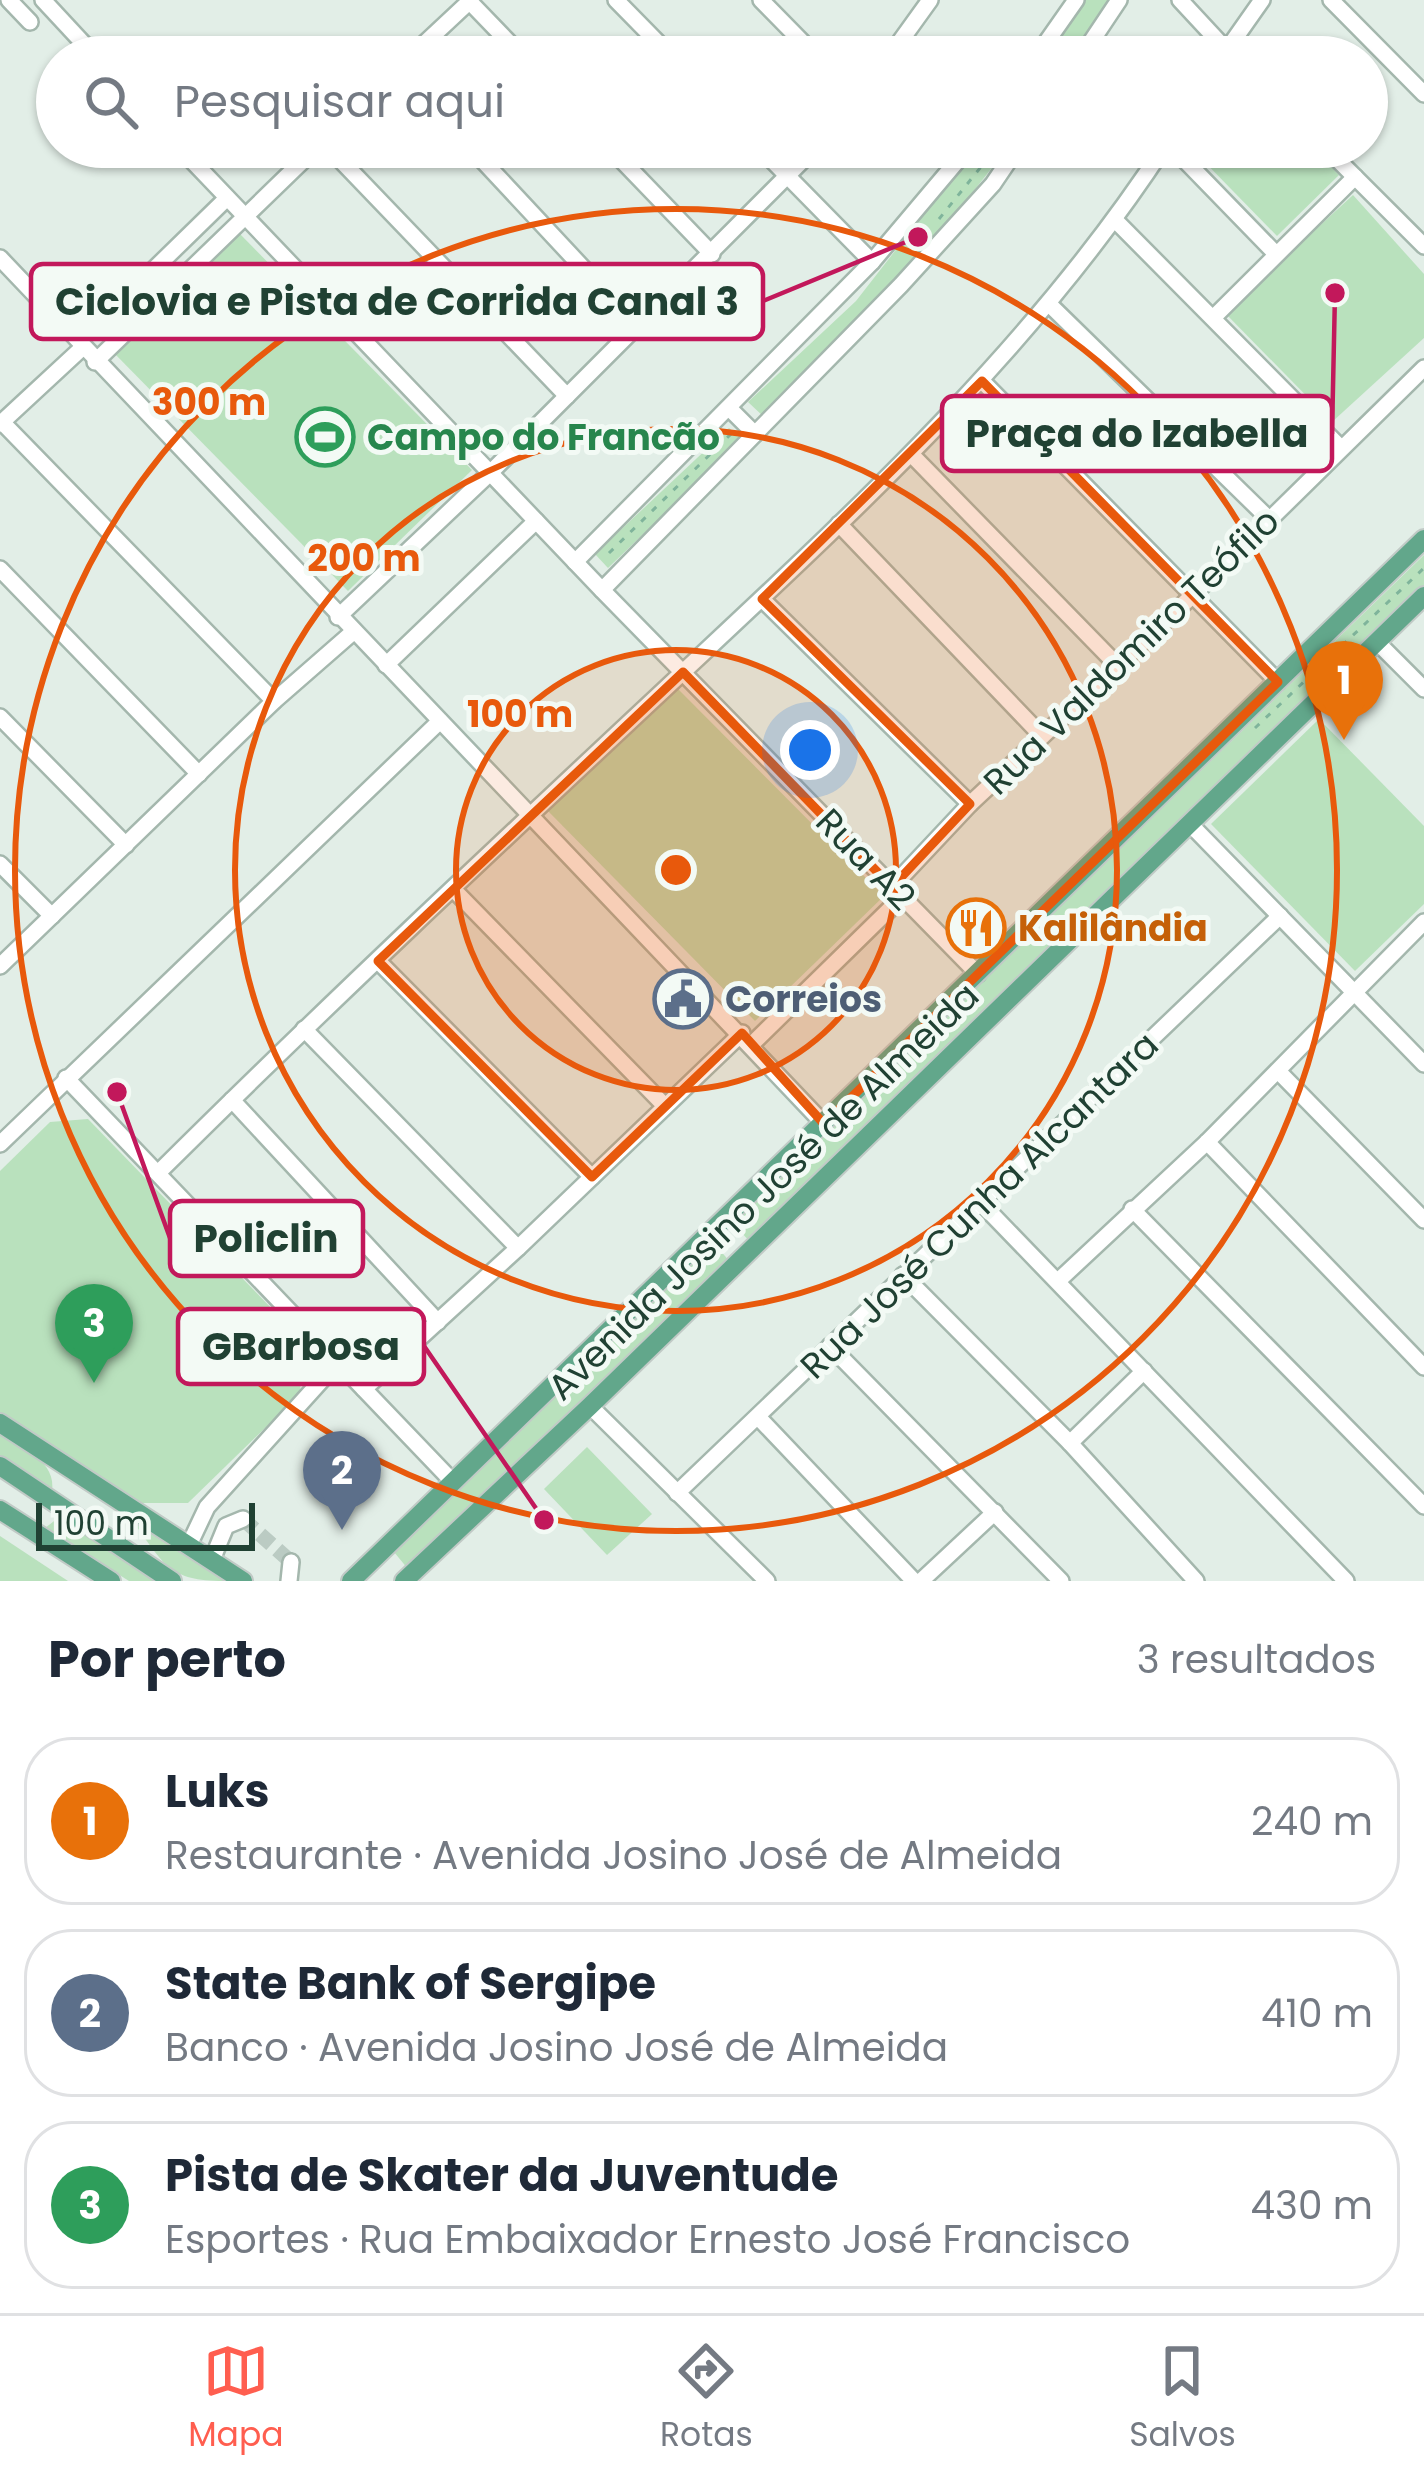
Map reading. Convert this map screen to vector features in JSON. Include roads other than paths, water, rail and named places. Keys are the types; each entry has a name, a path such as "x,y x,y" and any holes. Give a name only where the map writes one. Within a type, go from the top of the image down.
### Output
{"main road":[{"name":"Avenida Josino José de Almeida","path":"351,1581 1424,539"},
{"name":"Avenida Josino José de Almeida","path":"406,1579 1424,596"},
{"path":"718,1225 728,1241 746,1252"},
{"path":"0,1423 243,1581"},
{"path":"0,1466 172,1581"},
{"path":"0,1510 111,1581"},
{"path":"380,1553 406,1579"}],"street":[{"path":"9,0 29,22"},
{"path":"43,0 76,36"},
{"path":"616,0 651,36"},
{"path":"761,0 796,36"},
{"path":"905,36 926,7 908,0"},
{"path":"1051,36 1076,0"},
{"path":"1095,36 1119,0"},
{"path":"1180,0 1211,36"},
{"path":"1239,36 1262,0"},
{"path":"1331,0 1367,36"},
{"path":"432,36 470,1 503,36"},
{"path":"1388,58 1424,94"},
{"name":"Rua A2","path":"198,168 978,974"},
{"path":"95,362 295,168"},
{"path":"348,168 568,397"},
{"path":"490,168 638,327"},
{"path":"629,168 712,254"},
{"path":"779,168 872,262"},
{"path":"338,617 798,168"},
{"path":"575,562 872,262 951,168"},
{"path":"602,590 749,428 910,276 1004,168"},
{"path":"158,1173 911,454 1050,305 1153,168"},
{"path":"1189,168 1275,253"},
{"path":"1346,168 1424,246"},
{"path":"1214,317 1355,177"},
{"path":"103,319 226,198"},
{"path":"1116,221 1340,447"},
{"path":"0,258 824,1124"},
{"path":"1050,305 1269,519"},
{"path":"82,348 1,423 274,700"},
{"name":"Rua Valdomiro Teófilo","path":"364,1389 665,1106 747,1039 897,892 970,805 1424,368"},
{"path":"982,381 1278,682"},
{"path":"730,409 749,428"},
{"path":"911,454 1117,665"},
{"path":"386,664 536,521"},
{"path":"839,524 1042,736"},
{"path":"0,569 199,774"},
{"path":"762,599 970,805"},
{"path":"0,966 274,700 353,632"},
{"path":"1377,642 1424,689"},
{"path":"0,717 126,844"},
{"path":"0,1144 440,721"},
{"path":"1190,824 1424,1064"},
{"path":"0,864 52,916"},
{"path":"454,890 665,1106"},
{"name":"Rua José Cunha Alcantara","path":"676,1492 759,1418 1280,916"},
{"path":"1058,1281 1208,1142 1424,922"},
{"path":"378,961 592,1177"},
{"path":"304,1029 518,1248"},
{"path":"1278,1071 1424,1220"},
{"path":"66,1078 453,1482"},
{"path":"232,1100 438,1322"},
{"path":"1208,1142 1424,1366"},
{"path":"982,1204 1346,1581"},
{"path":"1132,1209 1424,1506"},
{"path":"903,1275 1070,1443 1196,1581"},
{"path":"830,1346 1061,1581"},
{"path":"189,1545 207,1507 338,1362"},
{"path":"1070,1443 1144,1371"},
{"path":"590,1406 765,1580"},
{"path":"759,1418 918,1581 995,1512"},
{"path":"212,1560 226,1526 243,1519"},
{"path":"290,1581 291,1562"}],"tunnel":[{"path":"243,1519 291,1562"}],"place":[{"name":"Ciclovia e Pista de Corrida Canal 3","path":"918,237"},
{"name":"Praça do Izabella","path":"1335,293"},
{"name":"Campo do Francão","path":"325,437"},
{"name":"Luks","path":"1344,740"},
{"name":"Kalilândia","path":"976,928"},
{"name":"Correios","path":"683,999"},
{"name":"Policlin","path":"117,1092"},
{"name":"Pista de Skater da Juventude","path":"94,1383"},
{"name":"GBarbosa","path":"544,1520"},
{"name":"State Bank of Sergipe","path":"342,1530"}]}
